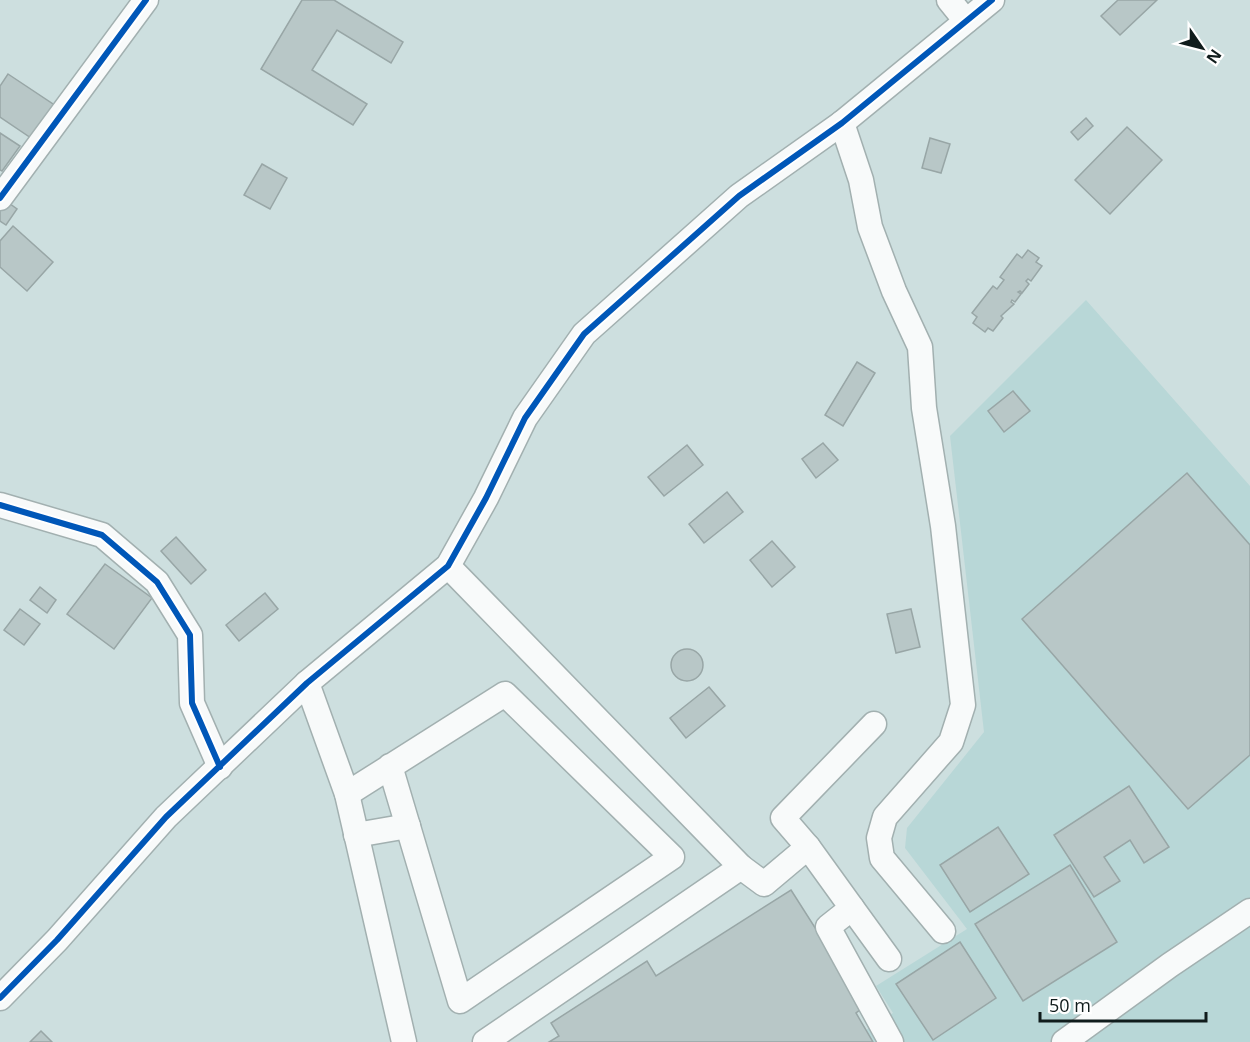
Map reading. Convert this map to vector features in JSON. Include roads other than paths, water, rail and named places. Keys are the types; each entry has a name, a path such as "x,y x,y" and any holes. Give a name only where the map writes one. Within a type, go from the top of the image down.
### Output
{"street":[{"path":"0,198 146,0"},
{"path":"949,0 966,21"},
{"path":"0,998 57,940 166,817 308,683 448,566 486,498 525,418 584,334 739,196 842,123 992,0"},
{"path":"842,123 861,180 870,227 894,291 920,346 924,408 942,526 963,705 951,742 885,817 879,838 882,858 943,931"},
{"path":"0,505 102,535 157,582 190,635 192,703 220,767"},
{"path":"448,566 741,867 764,884 808,846"},
{"path":"308,683 347,794 404,1042"},
{"path":"347,794 390,766 505,694 672,856 460,1001 390,766"},
{"path":"874,724 783,818 808,846 889,958"},
{"path":"356,835 408,826"},
{"path":"484,1042 741,867"},
{"path":"852,908 828,927 891,1042"},
{"path":"1064,1042 1170,965 1250,911"}]}
